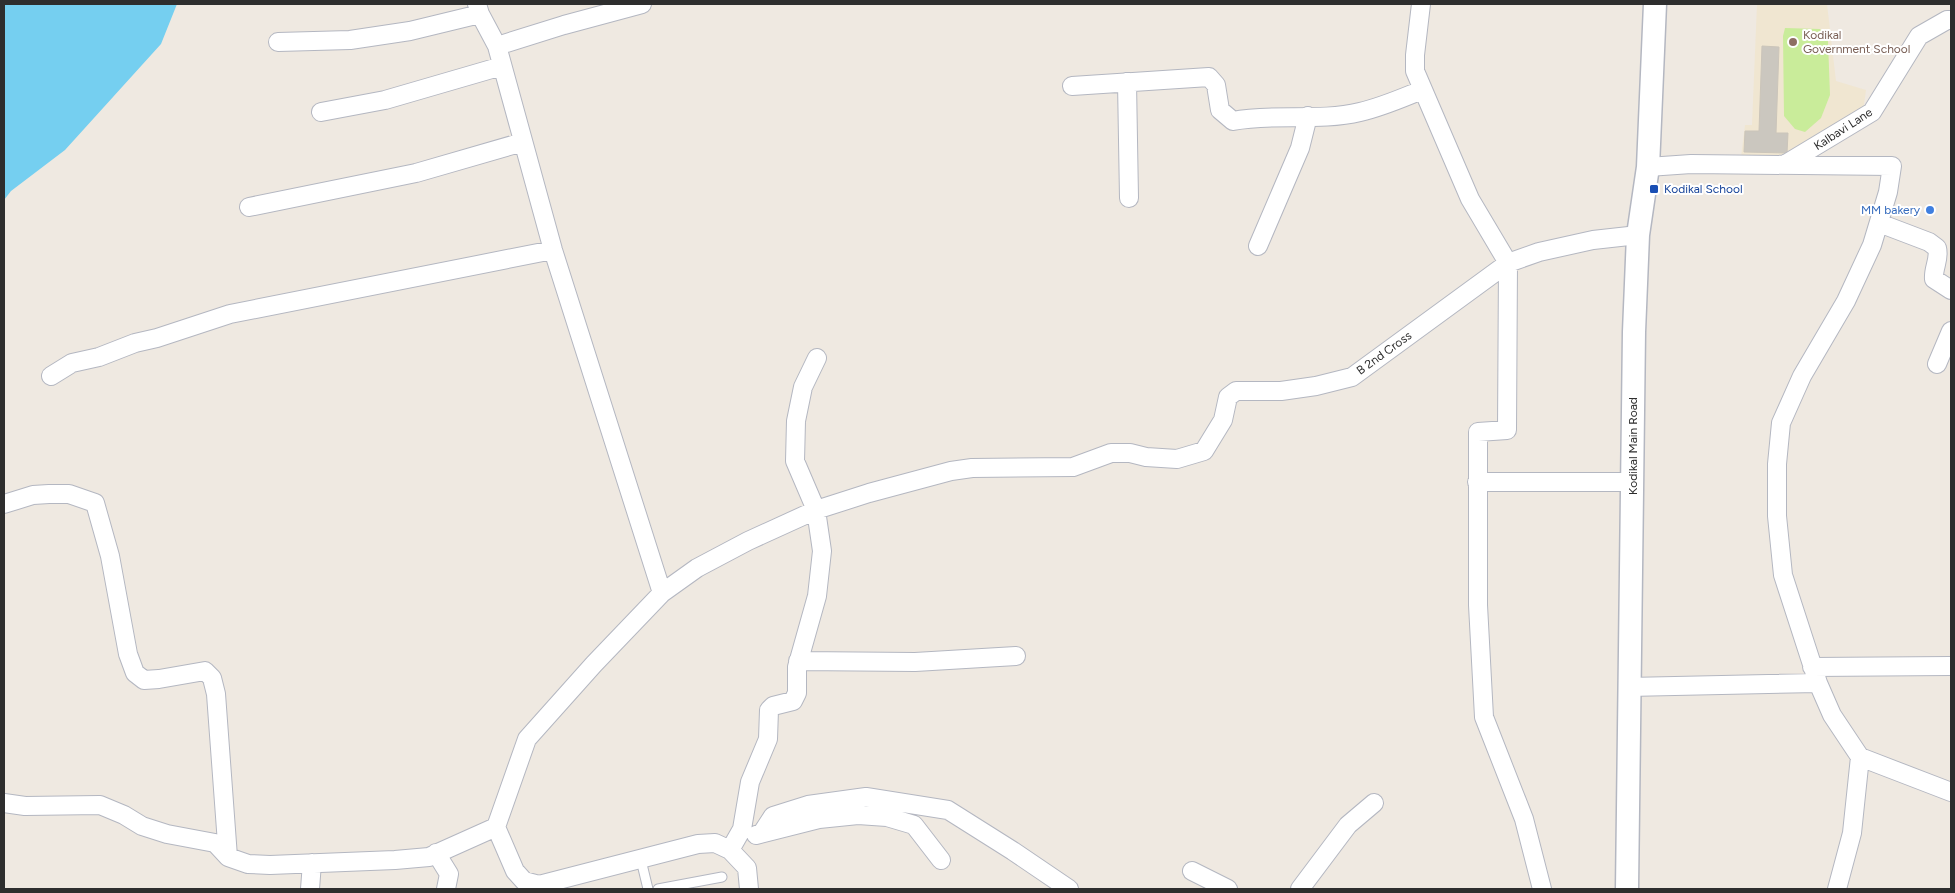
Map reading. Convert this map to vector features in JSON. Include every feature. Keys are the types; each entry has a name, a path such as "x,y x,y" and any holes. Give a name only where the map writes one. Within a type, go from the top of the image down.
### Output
{"street":[{"path":"496,46 642,4"},
{"path":"1421,4 1415,71 1470,200 1508,263 1507,430 1478,432 1478,605 1484,717 1524,819 1542,889"},
{"name":"Kodikal Main Road","path":"1627,889 1628,687 1633,482 1634,332 1638,234 1648,167 1655,4"},
{"path":"278,42 350,40 410,31 478,9 496,46 553,250 662,593"},
{"name":"Kalbavi Lane","path":"1784,165 1872,112 1918,36 1947,20 1951,20"},
{"path":"321,112 385,100 502,66"},
{"path":"1072,86 1209,77 1216,85 1220,110 1232,120 1254,117 1335,115 1359,112 1422,90"},
{"path":"1127,82 1129,198"},
{"path":"1258,246 1300,148 1308,116"},
{"path":"249,207 416,173 523,142"},
{"path":"1648,167 1691,164 1892,166 1888,192 1872,245 1846,301 1802,376 1781,423 1777,464 1777,516 1783,575 1815,675 1832,715 1860,757 1951,792"},
{"path":"1879,223 1929,242 1937,248 1939,255 1933,273 1934,279 1951,290"},
{"name":"B 2nd Cross","path":"496,827 527,739 594,664 662,593 706,563 748,541 816,510 878,490 951,471 972,468 1073,467 1111,453 1130,453 1146,457 1177,459 1204,451 1223,420 1228,397 1236,391 1281,391 1316,386 1352,376 1508,263 1548,250 1593,240 1638,234"},
{"path":"51,376 72,363 99,357 135,343 157,338 230,314 553,250"},
{"path":"1937,364 1951,331"},
{"path":"733,844 742,829 750,782 768,740 769,710 774,706 793,700 797,693 798,661 817,596 821,574 822,551 816,510 794,461 796,421 803,387 817,358"},
{"path":"1478,482 1633,482"},
{"path":"4,504 34,495 50,494 69,494 95,503 110,556 128,654 134,673 144,680 205,671 212,678 216,694 228,857"},
{"path":"798,661 915,662 1016,656"},
{"path":"1628,687 1951,666"},
{"path":"1837,889 1852,832 1860,757"},
{"path":"762,833 773,816 808,805 866,797 948,810 1069,889"},
{"path":"4,803 25,806 100,805 124,815 142,826 167,834 215,843 228,857 248,864 312,864 429,857 496,827 515,871 524,881 539,885 698,844 733,844 762,833 819,819 858,816 887,817 914,826 941,860"},
{"path":"1300,889 1348,825 1374,803"},
{"path":"733,844 747,868 750,889"},
{"path":"436,853 449,874 446,889"},
{"path":"310,889 312,864"},
{"path":"1192,872 1228,889"}],"lane":[{"path":"641,860 648,889"},
{"path":"658,889 722,877"}],"shaded area":[{"name":"Kodikal Government School","path":"1757,4 1827,4 1836,81 1866,90 1863,112 1782,157 1741,157 1745,125 1752,125"}],"green space":[{"path":"1785,28 1820,29 1828,41 1830,95 1821,118 1805,132 1795,129 1784,116 1783,36"}],"water":[{"path":"4,4 177,4 161,44 65,150 11,191 4,200"}],"building":[{"path":"1762,46 1779,47 1776,133 1788,133 1787,153 1744,152 1745,131 1759,131"}],"place":[{"name":"Kodikal Government School","path":"1793,42"},
{"name":"Kodikal School","path":"1654,189"},
{"name":"MM bakery","path":"1930,210"}]}
